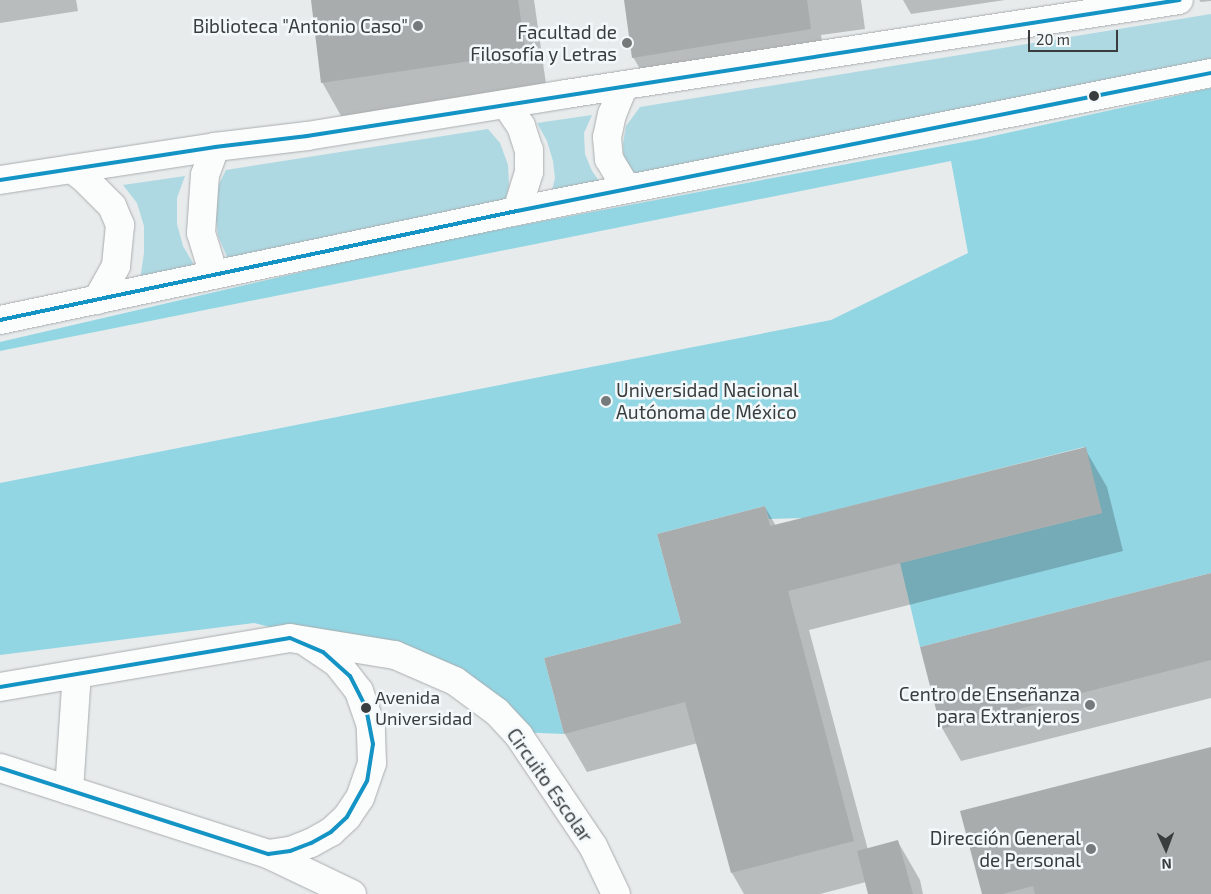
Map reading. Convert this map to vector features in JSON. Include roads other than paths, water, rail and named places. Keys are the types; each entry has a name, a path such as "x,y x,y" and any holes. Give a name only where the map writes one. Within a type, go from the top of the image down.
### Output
{"street":[{"path":"0,180 215,147 307,136 624,85 1179,0"},
{"path":"0,320 517,211 1211,73"},
{"path":"624,85 612,114 607,137 609,159 627,189"},
{"path":"506,104 521,126 529,150 529,172 517,211"},
{"path":"214,275 201,233 205,175 215,147"},
{"path":"72,169 112,206 120,226 116,266 97,300"},
{"path":"268,854 290,851 311,843 330,832 347,817 360,798 372,763 371,726 359,691 350,676 323,652 290,638"},
{"name":"Circuito Escolar","path":"0,687 290,638 395,655 455,681 497,712 528,746 593,846 616,894"},
{"path":"69,790 77,674"},
{"path":"0,768 268,854 352,894"}],"place":[{"name":"Biblioteca \"Antonio Caso\"","path":"418,26"},
{"name":"Facultad de Filosofía y Letras","path":"627,43"},
{"name":"Universidad Nacional Autónoma de México","path":"606,401"},
{"name":"Centro de Enseñanza para Extranjeros","path":"1090,705"},
{"name":"Avenida Universidad","path":"366,708"},
{"name":"Dirección General de Personal","path":"1091,849"}]}
